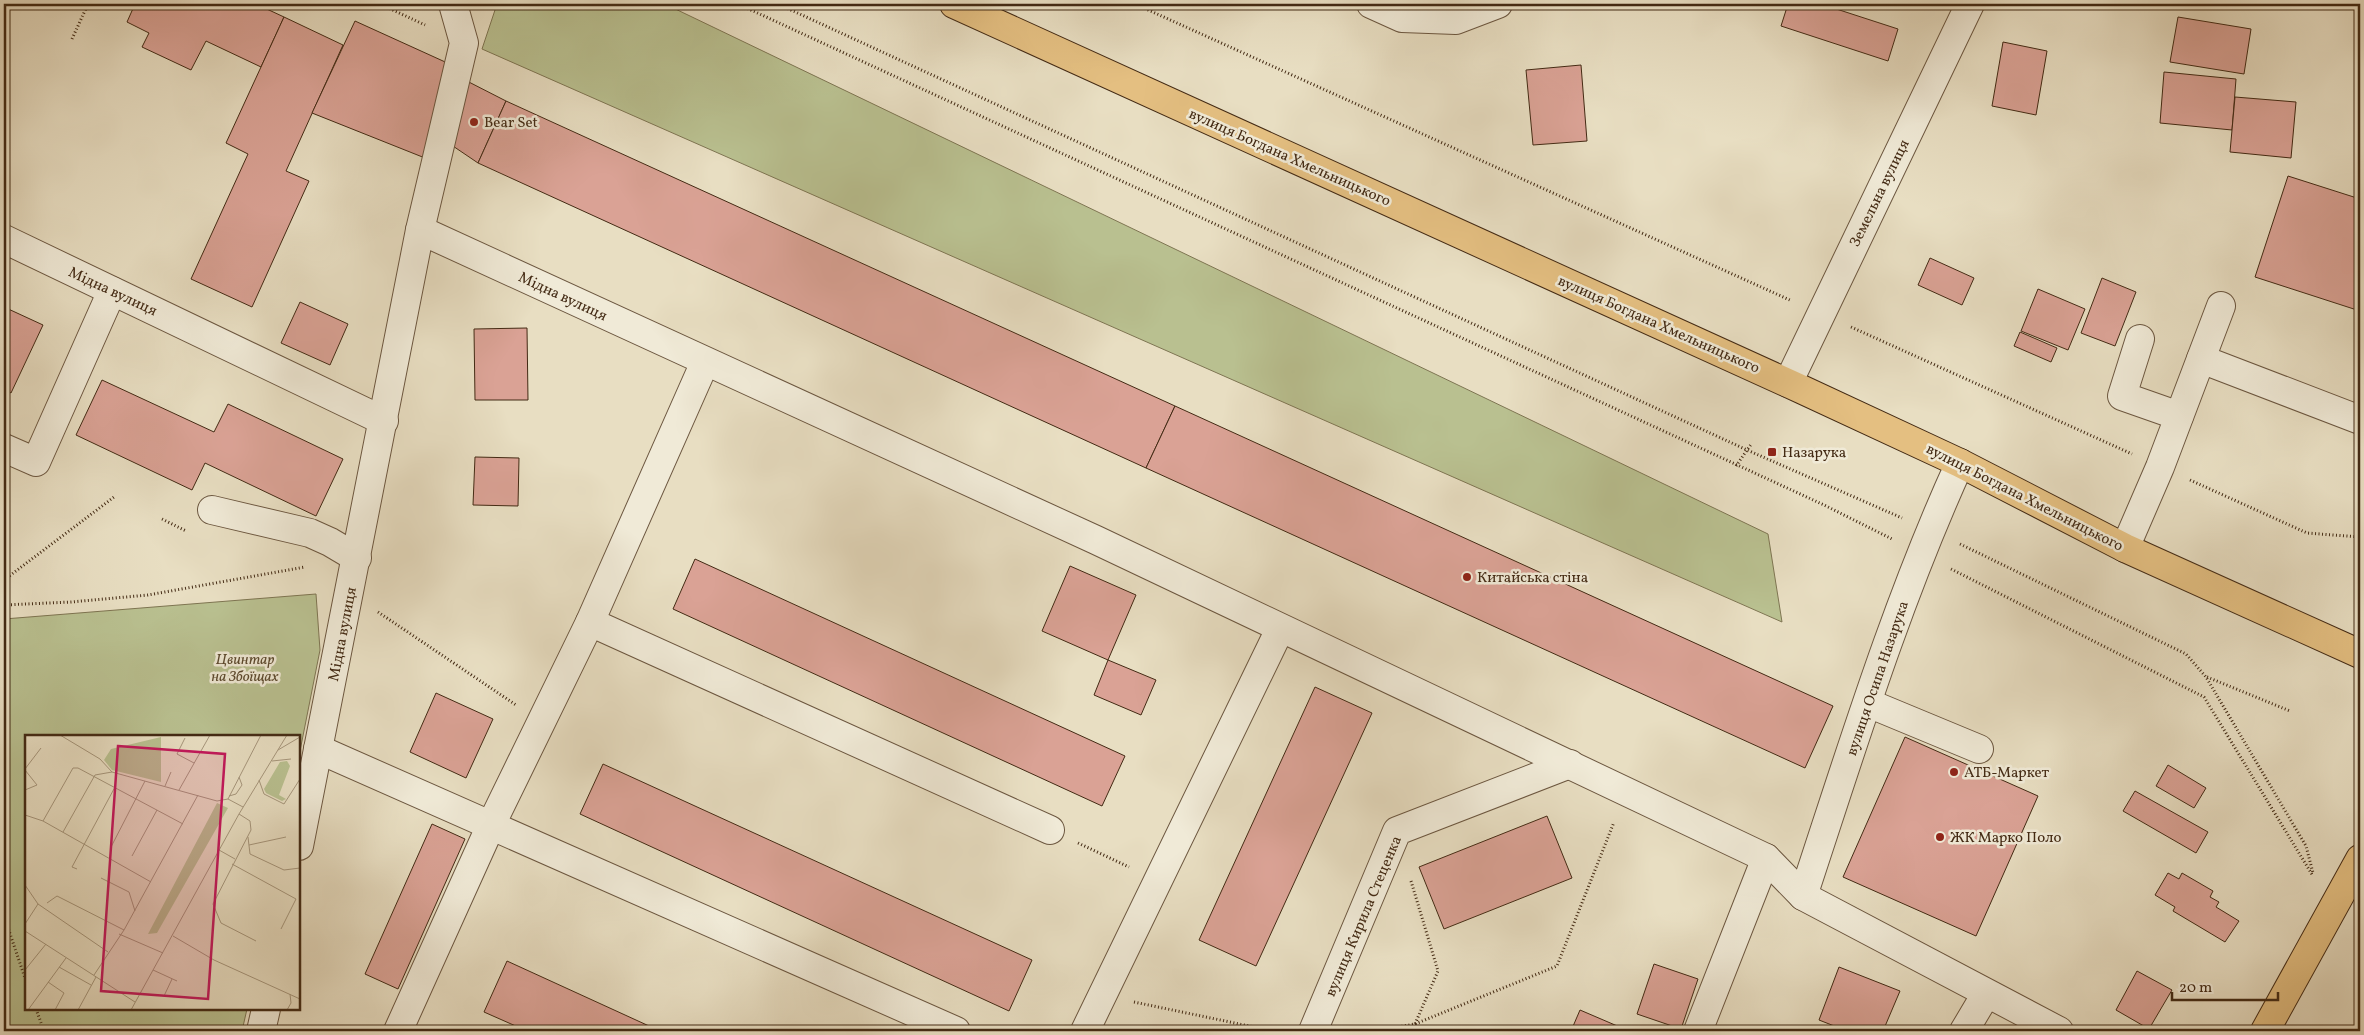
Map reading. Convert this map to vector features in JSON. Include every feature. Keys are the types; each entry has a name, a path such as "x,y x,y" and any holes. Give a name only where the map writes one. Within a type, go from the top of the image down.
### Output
{"main road":[{"name":"вулиця Богдана Хмельницького","path":"954,4 1788,383 1960,463 2125,548 2360,654"},
{"path":"2265,1031 2360,859"}],"street":[{"name":"Мідна вулиця","path":"300,841 420,230 464,44 453,4"},
{"path":"1372,4 1402,18 1456,20 1498,4"},
{"name":"Земельна вулиця","path":"1788,383 1970,4"},
{"name":"Мідна вулиця","path":"420,230 1087,536 1766,858"},
{"name":"Мідна вулиця","path":"4,239 384,421"},
{"path":"4,448 36,462 112,291"},
{"path":"2125,548 2160,467 2220,306"},
{"path":"2140,339 2122,396 2179,416"},
{"path":"2201,359 2360,420"},
{"path":"398,1031 491,825 590,622 705,362"},
{"name":"вулиця Осипа Назарука","path":"1803,896 1868,702 1925,542 1960,463"},
{"path":"212,510 310,533 357,558"},
{"path":"590,622 1050,830"},
{"path":"1085,1031 1280,629"},
{"path":"1868,702 1979,749"},
{"path":"318,750 956,1031"},
{"name":"вулиця Кирила Стеценка","path":"1313,1031 1397,831 1570,764"},
{"path":"1698,1031 1766,858 1803,896 2058,1031"},
{"path":"1964,1031 1986,994"},
{"path":"261,1031 266,1010"}],"path":[{"path":"72,39 88,4"},
{"path":"380,4 464,44"},
{"path":"738,4 1736,466 1824,505 1925,542 2186,654 2206,677 2306,846 2314,876 2309,884"},
{"path":"778,4 1747,450 1925,542 2204,696 2314,876 2341,894"},
{"path":"1135,4 2307,533 2360,537"},
{"path":"1736,466 1752,443"},
{"path":"4,580 114,497"},
{"path":"4,605 71,602 148,595 310,566"},
{"path":"350,594 542,722"},
{"path":"2206,677 2290,711"},
{"path":"1374,1031 1415,1024 1557,966 1626,791"},
{"path":"1050,830 1158,880"},
{"path":"1410,878 1438,971 1415,1024"},
{"path":"4,916 25,978"},
{"path":"1102,995 1273,1031"},
{"path":"36,1010 44,1031"},
{"path":"1415,1024 1433,1031"}],"green space":[{"path":"497,4 665,4 1768,534 1782,622 482,49"},
{"name":"Цвинтар на Збоїщах","path":"316,594 320,650 300,751 300,735 25,735 25,1010 247,1010 242,1031 10,1031 4,1013 4,619"}],"building":[{"path":"135,4 156,4 161,6 162,4 256,4 284,17 261,67 206,41 191,70 142,47 149,33 127,22"},
{"path":"1788,4 1821,4 1898,29 1888,61 1781,26"},
{"path":"284,17 343,45 286,171 309,181 252,307 191,279 248,154 226,143"},
{"path":"2178,17 2251,29 2244,74 2170,62"},
{"path":"355,21 454,66 430,160 312,113"},
{"path":"2003,42 2047,51 2036,115 1992,106"},
{"path":"1581,65 1587,141 1533,145 1526,70"},
{"path":"2164,72 2236,79 2232,130 2160,123"},
{"name":"Bear Set","path":"461,78 506,101 478,163 447,142"},
{"path":"2235,97 2296,102 2291,158 2230,152"},
{"path":"506,101 1175,406 1146,468 478,163"},
{"path":"2288,176 2360,199 2360,311 2255,277"},
{"path":"1930,258 1974,278 1962,305 1918,285"},
{"path":"2102,278 2136,292 2115,346 2081,333"},
{"path":"2038,289 2085,309 2068,350 2021,331"},
{"path":"300,302 348,324 330,365 281,343"},
{"path":"4,307 43,325 11,393 4,389"},
{"path":"527,328 528,400 475,400 474,329"},
{"path":"2020,332 2057,348 2051,362 2014,346"},
{"path":"102,380 214,432 228,404 343,459 316,516 205,463 192,490 76,435"},
{"name":"Китайська стіна","path":"1175,406 1833,706 1805,768 1146,468"},
{"path":"475,457 519,458 518,506 473,505"},
{"path":"695,559 1125,756 1102,806 673,609"},
{"path":"1070,566 1136,595 1108,660 1042,631"},
{"path":"1108,660 1156,680 1141,715 1094,695"},
{"path":"1315,687 1372,713 1256,966 1199,940"},
{"path":"436,693 493,719 466,778 410,752"},
{"name":"ЖК Марко Поло","path":"1905,737 2038,796 1976,936 1843,877"},
{"path":"603,764 1032,960 1009,1011 580,814"},
{"path":"2168,765 2206,788 2194,808 2156,786"},
{"path":"2135,791 2208,832 2196,853 2123,811"},
{"path":"1547,816 1572,878 1444,929 1419,867"},
{"path":"432,824 465,839 398,989 365,974"},
{"path":"2168,873 2179,879 2182,873 2213,891 2210,897 2219,902 2216,907 2239,921 2225,942 2173,911 2175,907 2155,895"},
{"path":"507,961 660,1031 527,1031 484,1012"},
{"path":"1654,964 1698,979 1681,1029 1637,1014"},
{"path":"1839,967 1900,991 1883,1031 1847,1031 1819,1020"},
{"path":"2137,971 2172,990 2149,1029 2116,1010"},
{"path":"1580,1010 1629,1031 1571,1031"}],"place":[{"name":"Bear Set","path":"474,122"},
{"name":"Назарука","path":"1772,452"},
{"name":"Китайська стіна","path":"1467,577"},
{"name":"АТБ-Маркет","path":"1954,772"},
{"name":"ЖК Марко Поло","path":"1940,837"}]}
